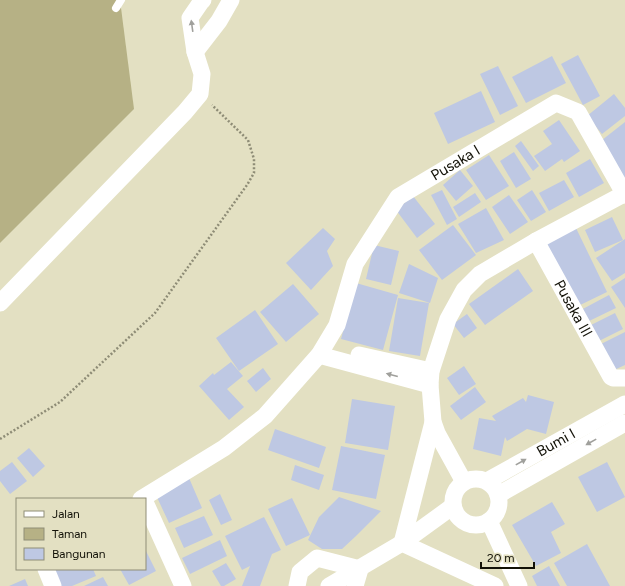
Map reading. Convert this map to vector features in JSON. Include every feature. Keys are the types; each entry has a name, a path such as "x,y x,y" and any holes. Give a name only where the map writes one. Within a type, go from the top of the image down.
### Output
{"street":[{"path":"0,303 185,112 200,94 202,74 195,52 190,18 203,0"},
{"path":"195,52 220,21 231,0"},
{"name":"Pusaka I","path":"321,351 337,325 355,264 398,197 556,102 578,112 625,194"},
{"path":"402,543 433,422 430,378 448,319 464,290 480,274 536,241 625,194"},
{"name":"Pusaka III","path":"536,241 618,377"},
{"path":"146,498 224,448 265,416 321,351 430,378"},
{"name":"Bumi I","path":"487,482 625,404"},
{"path":"433,422 464,482"},
{"name":"Bumi I","path":"498,494 625,423"},
{"path":"471,479 479,479 494,487 498,494 498,509 495,516 489,521 481,525 472,525 463,521 457,514 453,506 454,497 457,488 464,482 471,479"},
{"path":"146,506 183,586"},
{"path":"329,586 402,543 453,506"},
{"path":"489,521 519,586"},
{"path":"402,543 495,586"},
{"path":"296,586 300,572 317,558 360,569"},
{"path":"355,586 360,569"},
{"path":"46,570 53,586"}],"lane":[{"path":"116,8 121,0"}],"path":[{"path":"0,439 60,402 155,313 247,185 254,173 254,159 248,140 200,94"}],"green space":[{"path":"0,0 120,0 134,109 0,243"}],"building":[{"path":"578,55 600,96 583,105 561,64"},
{"path":"552,56 566,83 526,103 512,77"},
{"path":"498,66 518,106 500,115 480,74"},
{"path":"481,91 495,122 448,144 434,113"},
{"path":"614,94 625,108 625,116 602,134 587,116"},
{"path":"559,120 580,151 564,162 562,159 545,171 534,156 552,144 543,131"},
{"path":"625,122 625,180 597,144"},
{"path":"521,141 539,166 533,171 515,146"},
{"path":"514,152 531,179 516,188 500,161"},
{"path":"489,155 509,186 486,200 466,170"},
{"path":"590,159 604,183 579,197 566,173"},
{"path":"460,170 473,186 456,201 443,185"},
{"path":"564,180 574,197 549,211 539,193"},
{"path":"442,190 457,219 447,225 431,195"},
{"path":"532,190 546,212 531,221 517,200"},
{"path":"475,193 481,202 459,217 453,207"},
{"path":"509,195 528,222 510,234 492,207"},
{"path":"413,196 435,224 417,238 396,210"},
{"path":"486,208 504,240 476,253 458,224"},
{"path":"612,217 623,240 595,252 585,230"},
{"path":"453,225 476,255 442,280 419,250"},
{"path":"323,228 335,239 327,251 333,266 311,290 286,263"},
{"path":"576,228 607,292 576,307 546,242"},
{"path":"625,239 625,273 612,281 596,258"},
{"path":"374,245 399,251 391,285 366,279"},
{"path":"409,264 438,278 430,303 399,293"},
{"path":"518,269 533,291 485,325 469,304"},
{"path":"625,278 625,308 611,287"},
{"path":"356,283 398,295 383,350 341,339"},
{"path":"293,284 319,314 286,342 260,312"},
{"path":"609,295 616,308 585,323 579,311"},
{"path":"398,298 429,303 420,356 389,351"},
{"path":"255,310 278,344 239,371 216,338"},
{"path":"615,313 623,329 595,343 587,327"},
{"path":"467,314 477,328 464,338 453,324"},
{"path":"625,332 625,365 614,370 601,344"},
{"path":"231,362 243,376 227,389 244,407 229,420 199,386 213,373 214,375"},
{"path":"464,366 476,384 459,395 447,378"},
{"path":"263,368 271,379 256,392 247,381"},
{"path":"475,387 486,402 461,420 450,406"},
{"path":"528,395 554,402 546,434 527,429 507,441 505,437 501,456 473,449 479,418 496,421 492,416 523,398 526,402"},
{"path":"352,399 395,406 388,450 345,443"},
{"path":"275,429 326,447 319,468 268,450"},
{"path":"341,446 385,455 376,499 332,490"},
{"path":"29,448 45,466 33,477 17,458"},
{"path":"12,462 27,481 10,494 0,481 0,471"},
{"path":"607,462 625,497 597,512 578,477"},
{"path":"295,465 324,475 319,490 291,480"},
{"path":"189,478 202,508 169,523 155,493"},
{"path":"220,494 232,520 221,525 209,500"},
{"path":"339,497 381,511 342,549 322,549 308,540 319,517"},
{"path":"292,498 310,535 286,546 268,509"},
{"path":"552,502 565,524 551,532 561,553 536,566 512,525"},
{"path":"204,516 213,535 184,548 175,528"},
{"path":"264,517 281,550 272,554 260,586 242,586 250,566 242,570 225,536"},
{"path":"220,540 227,556 190,574 182,558"},
{"path":"587,544 610,586 567,586 554,563"},
{"path":"146,551 156,571 129,585 121,570 146,570"},
{"path":"226,563 236,579 224,586 221,586 212,571"},
{"path":"549,566 560,586 537,586 532,576"},
{"path":"52,570 93,570 96,576 72,586 60,586"},
{"path":"103,577 108,586 84,586"},
{"path":"25,579 28,586 9,586"}]}
